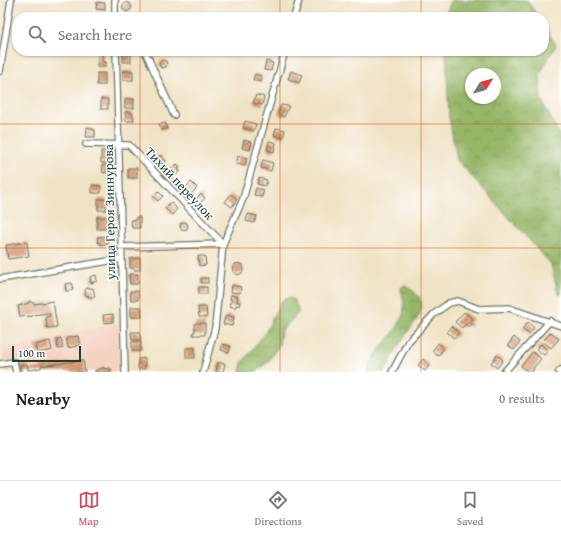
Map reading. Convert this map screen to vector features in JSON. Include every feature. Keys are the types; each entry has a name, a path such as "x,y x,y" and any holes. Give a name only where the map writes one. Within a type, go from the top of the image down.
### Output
{"street":[{"path":"0,71 10,0"},
{"path":"115,0 115,12"},
{"path":"295,12 299,0"},
{"name":"улица Героя Зиннурова","path":"116,56 124,372"},
{"path":"147,56 174,114"},
{"path":"203,372 213,338 223,244 243,198 284,56"},
{"path":"86,144 118,144"},
{"name":"Тихий переулок","path":"118,144 129,145 223,244"},
{"path":"121,247 223,244"},
{"path":"0,279 121,259"},
{"path":"392,372 408,342 434,314 449,303 458,301 479,309 509,308 561,326"},
{"path":"504,372 550,321"},
{"path":"0,364 14,362 16,372"}],"shaded area":[{"path":"118,323 120,372 6,372 3,350"}],"green space":[{"path":"451,0 527,0 535,12 447,12"},
{"path":"549,34 556,45 540,74 541,99 561,138 561,295 558,294 551,264 457,160 449,117 446,56 549,56"},
{"path":"404,285 414,292 420,299 422,305 420,312 417,319 399,345 385,372 368,372 376,355 400,323 404,305 401,288"},
{"path":"288,298 293,299 298,308 298,313 281,331 279,345 268,362 255,372 240,372 242,363 266,332 280,302"}],"building":[{"path":"97,2 105,3 105,10 96,9"},
{"path":"127,2 132,7 127,12 122,7"},
{"path":"98,56 103,56 103,61 106,62 105,67 97,67"},
{"path":"123,56 131,56 131,62 123,62"},
{"path":"161,60 165,60 167,64 165,68 161,68 159,66 159,62"},
{"path":"266,61 273,63 271,71 264,70"},
{"path":"123,71 133,71 133,80 123,80"},
{"path":"291,71 302,75 299,83 288,79"},
{"path":"97,73 105,73 105,85 97,85"},
{"path":"255,74 262,76 261,82 253,80"},
{"path":"256,95 264,97 262,105 253,103"},
{"path":"101,99 108,99 108,109 101,109"},
{"path":"125,99 134,99 134,108 125,108"},
{"path":"281,105 289,106 284,117 278,114"},
{"path":"125,112 132,112 134,121 126,121"},
{"path":"245,121 256,124 254,131 243,128"},
{"path":"166,123 167,129 161,130 159,124"},
{"path":"87,127 95,130 95,137 86,137"},
{"path":"276,128 285,130 283,138 274,135"},
{"path":"244,140 252,142 250,150 242,148"},
{"path":"269,141 276,143 274,152 267,150"},
{"path":"101,151 111,151 112,162 101,163"},
{"path":"160,155 166,161 161,166 155,160"},
{"path":"238,156 247,158 245,166 236,164"},
{"path":"263,160 273,163 271,171 261,168"},
{"path":"177,164 180,167 178,169 180,171 171,177 169,170"},
{"path":"102,165 113,165 113,172 103,173"},
{"path":"128,168 137,168 137,178 128,178"},
{"path":"259,178 267,180 265,186 257,184"},
{"path":"191,182 197,188 190,195 184,189"},
{"path":"92,185 101,186 101,193 92,193"},
{"path":"256,188 264,190 262,197 254,195"},
{"path":"158,191 163,196 158,201 153,196"},
{"path":"201,194 205,198 200,203 195,200"},
{"path":"231,194 237,199 232,207 225,202"},
{"path":"98,199 106,199 106,210 98,210"},
{"path":"171,202 177,209 172,215 165,208"},
{"path":"248,214 257,216 254,223 246,221"},
{"path":"97,217 107,217 107,229 97,229"},
{"path":"136,217 140,217 140,228 132,228 131,220 136,220"},
{"path":"182,222 186,222 188,226 186,230 182,230 180,228 180,224"},
{"path":"107,236 108,244 100,245 100,242 98,243 97,237"},
{"path":"27,242 29,256 8,259 6,245"},
{"path":"198,256 205,256 206,265 199,266"},
{"path":"140,258 140,270 130,268 130,259"},
{"path":"238,263 242,265 244,269 242,273 238,275 234,273 232,269 234,265"},
{"path":"129,274 138,274 138,284 130,284"},
{"path":"96,275 97,281 91,283 90,277"},
{"path":"201,278 208,278 208,283 201,283"},
{"path":"72,283 73,290 66,291 65,284"},
{"path":"232,285 241,287 240,293 231,292"},
{"path":"199,287 207,287 207,294 199,294"},
{"path":"87,288 93,288 95,297 88,297 88,295 86,296 85,290"},
{"path":"130,291 138,291 138,300 131,300"},
{"path":"231,295 238,297 237,302 240,302 239,306 236,305 235,308 229,304 232,300 230,299"},
{"path":"29,301 35,304 53,301 57,327 47,328 46,317 50,316 49,313 33,315 31,317 20,317 18,306 29,303"},
{"path":"131,307 141,307 142,317 131,317"},
{"path":"198,307 206,307 207,317 199,317"},
{"path":"464,312 473,319 470,322 472,324 470,327 466,324 462,328 455,322"},
{"path":"113,314 113,322 104,323 103,315"},
{"path":"226,315 234,317 232,326 223,324"},
{"path":"528,322 534,328 529,334 522,329"},
{"path":"195,323 205,323 205,335 193,335 193,332 195,332"},
{"path":"452,326 459,333 454,338 447,332"},
{"path":"131,332 140,332 141,340 132,340"},
{"path":"551,332 559,339 551,348 543,341"},
{"path":"78,336 80,345 68,348 66,338"},
{"path":"514,337 520,342 514,350 508,345"},
{"path":"61,338 63,348 58,349 57,339"},
{"path":"50,341 52,350 37,353 35,345"},
{"path":"132,342 141,342 141,351 132,351"},
{"path":"438,343 444,348 438,356 432,351"},
{"path":"222,344 231,346 229,353 221,350"},
{"path":"541,344 548,351 544,355 536,349"},
{"path":"186,348 195,348 195,358 186,358"},
{"path":"533,352 541,359 533,368 534,369 532,372 528,372 521,366"},
{"path":"497,355 503,360 497,368 491,363"},
{"path":"145,358 145,369 138,369 138,359"},
{"path":"423,359 430,365 425,371 418,365"},
{"path":"83,360 85,372 21,372 20,365 27,364 28,370 41,368 41,366"},
{"path":"218,362 225,364 223,372 216,372"},
{"path":"104,367 104,369 110,368 111,372 94,372"}]}
